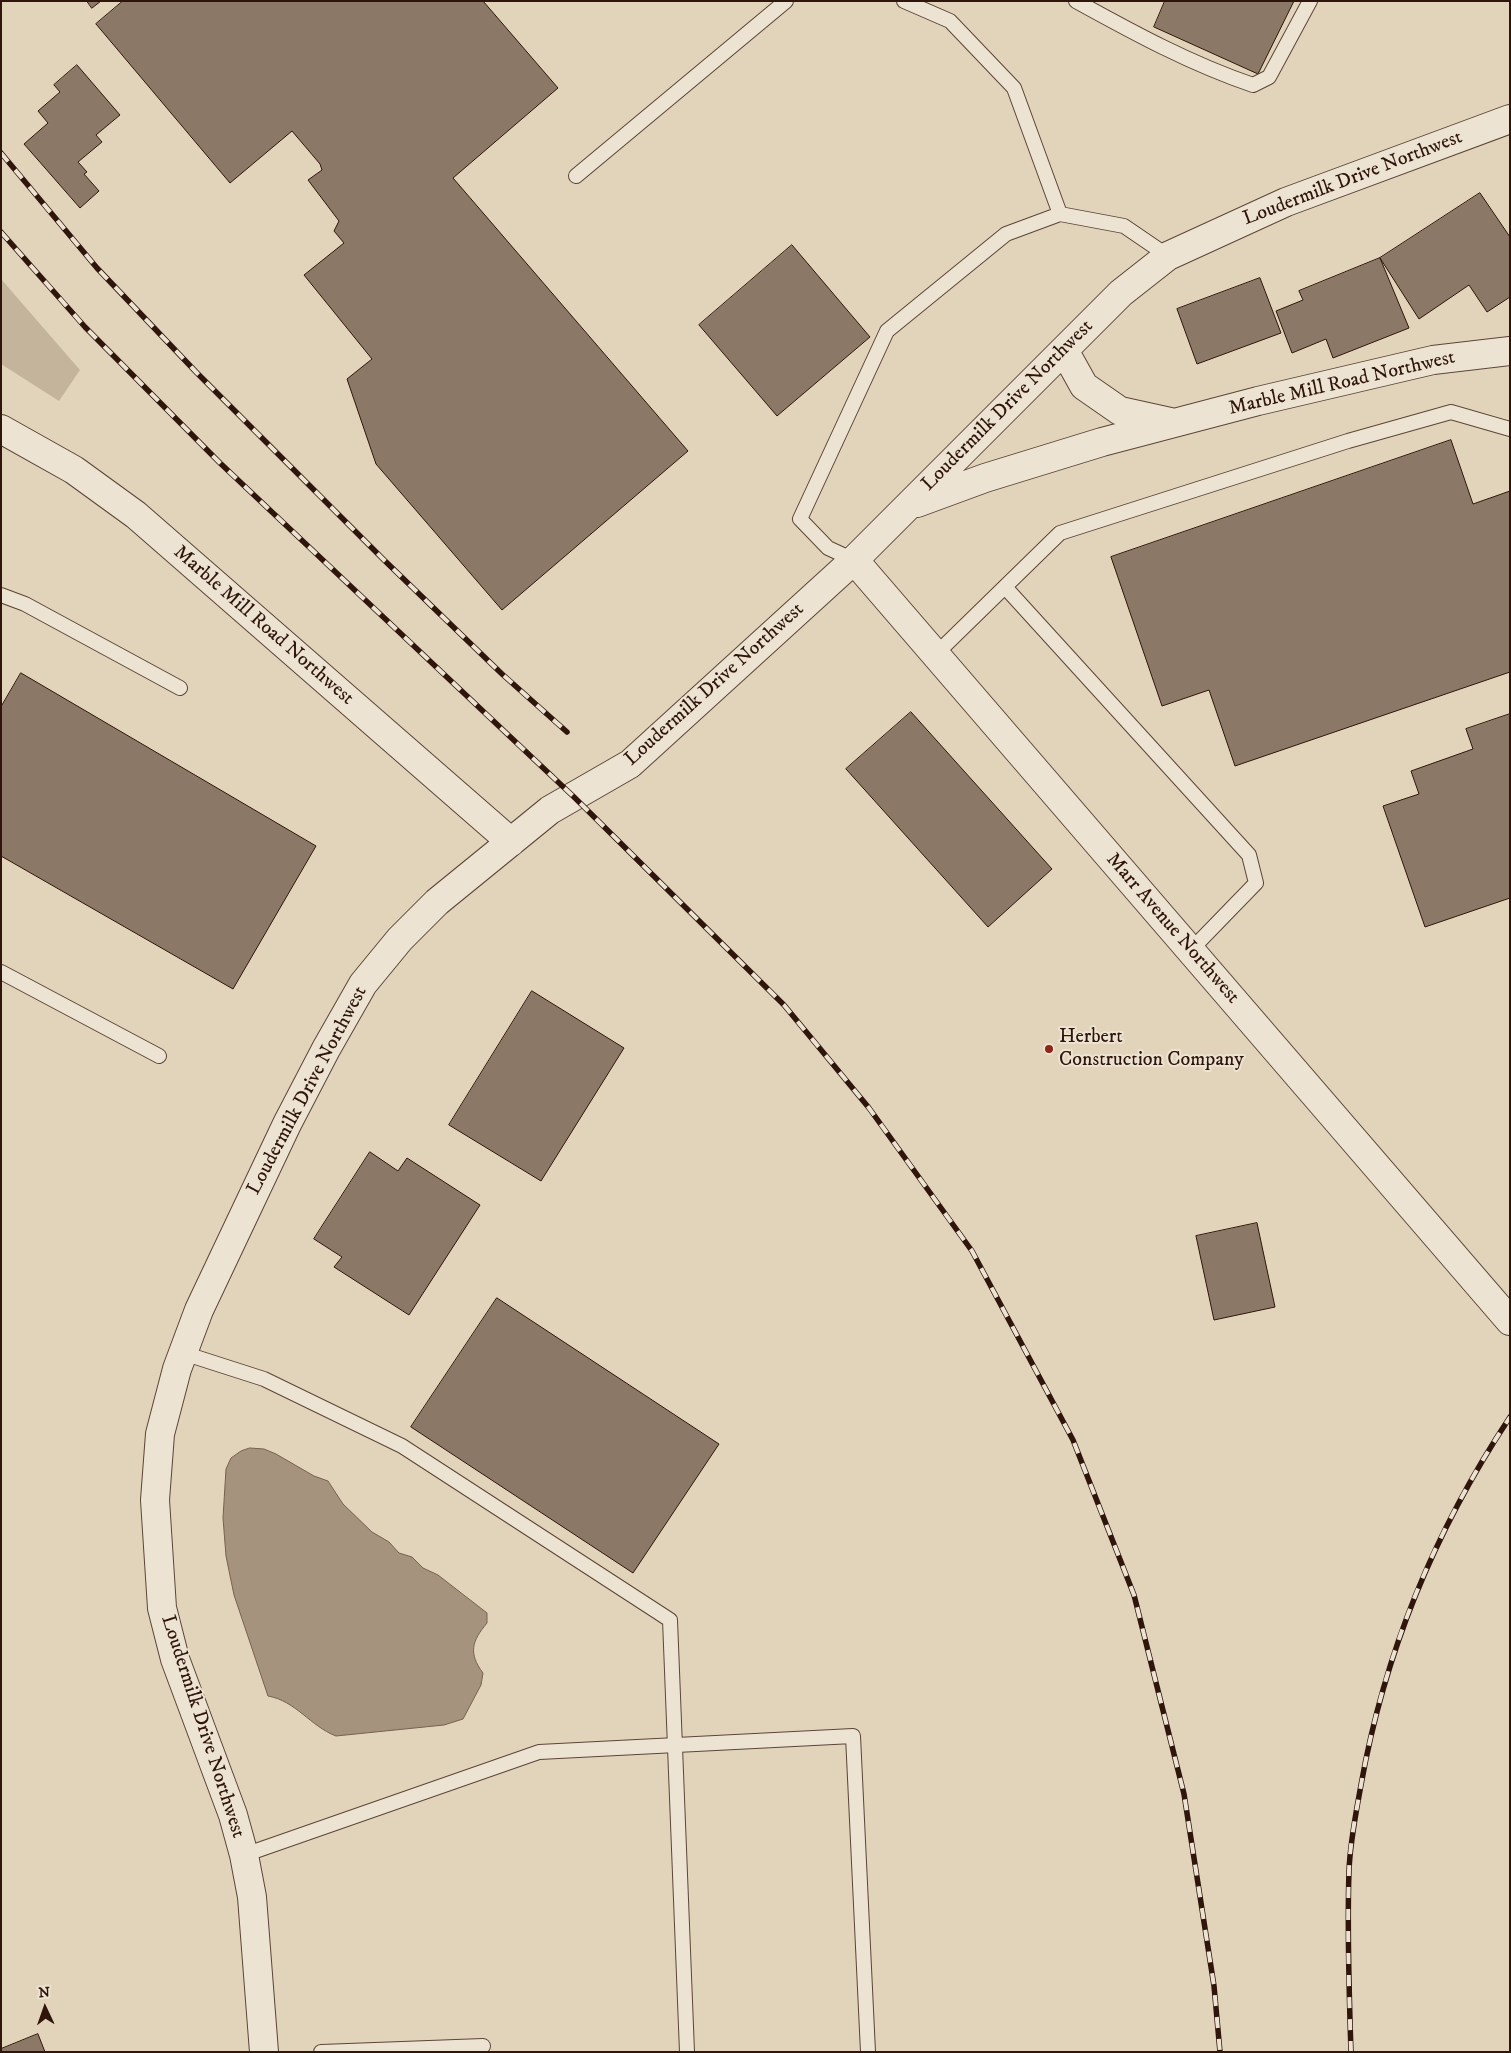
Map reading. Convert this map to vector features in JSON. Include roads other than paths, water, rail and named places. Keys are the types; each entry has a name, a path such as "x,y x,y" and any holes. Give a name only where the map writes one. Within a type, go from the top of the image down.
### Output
{"street":[{"name":"Loudermilk Drive Northwest","path":"264,2052 252,1897 244,1855 234,1815 175,1659 162,1608 155,1500 160,1434 183,1353 199,1310 287,1124 363,984 400,939 437,902 550,810 630,764 854,560 1122,293 1168,256 1294,198 1510,119"},
{"name":"Marble Mill Road Northwest","path":"1064,350 1084,386 1120,411 1176,423"},
{"name":"Marble Mill Road Northwest","path":"908,506 1003,473 1102,442 1335,382 1425,362 1510,351"},
{"name":"Marble Mill Road Northwest","path":"1,429 74,470 136,515 511,842"},
{"name":"Marr Avenue Northwest","path":"854,560 1510,1321"}],"lane":[{"path":"576,176 786,1"},
{"path":"904,1 950,21 1014,88 1060,214"},
{"path":"1076,1 1156,45 1224,75 1253,85 1269,77 1310,1"},
{"path":"854,560 828,548 800,519 887,331 1006,234 1060,214 1124,226 1168,256"},
{"path":"936,655 1060,533 1348,441 1451,412 1510,429"},
{"path":"1005,587 1249,855 1256,883 1191,950"},
{"path":"1,595 25,604 180,688"},
{"path":"1,972 159,1056"},
{"path":"183,1353 264,1379 402,1446 670,1620 687,2052"},
{"path":"244,1855 539,1752 853,1736 868,2052"},
{"path":"321,2052 483,2046"}],"railway":[{"path":"1,153 97,268 197,373 384,560 502,674 567,732"},
{"path":"1,232 85,327 220,463 574,797 784,1005 869,1108 972,1251 1073,1440 1134,1595 1184,1794 1214,1986 1220,2052"},
{"path":"1351,2052 1348,1939 1350,1860 1355,1817 1371,1735 1384,1686 1416,1593 1458,1503 1510,1417"}],"place":[{"name":"Herbert Construction Company","path":"1049,1049"}]}
